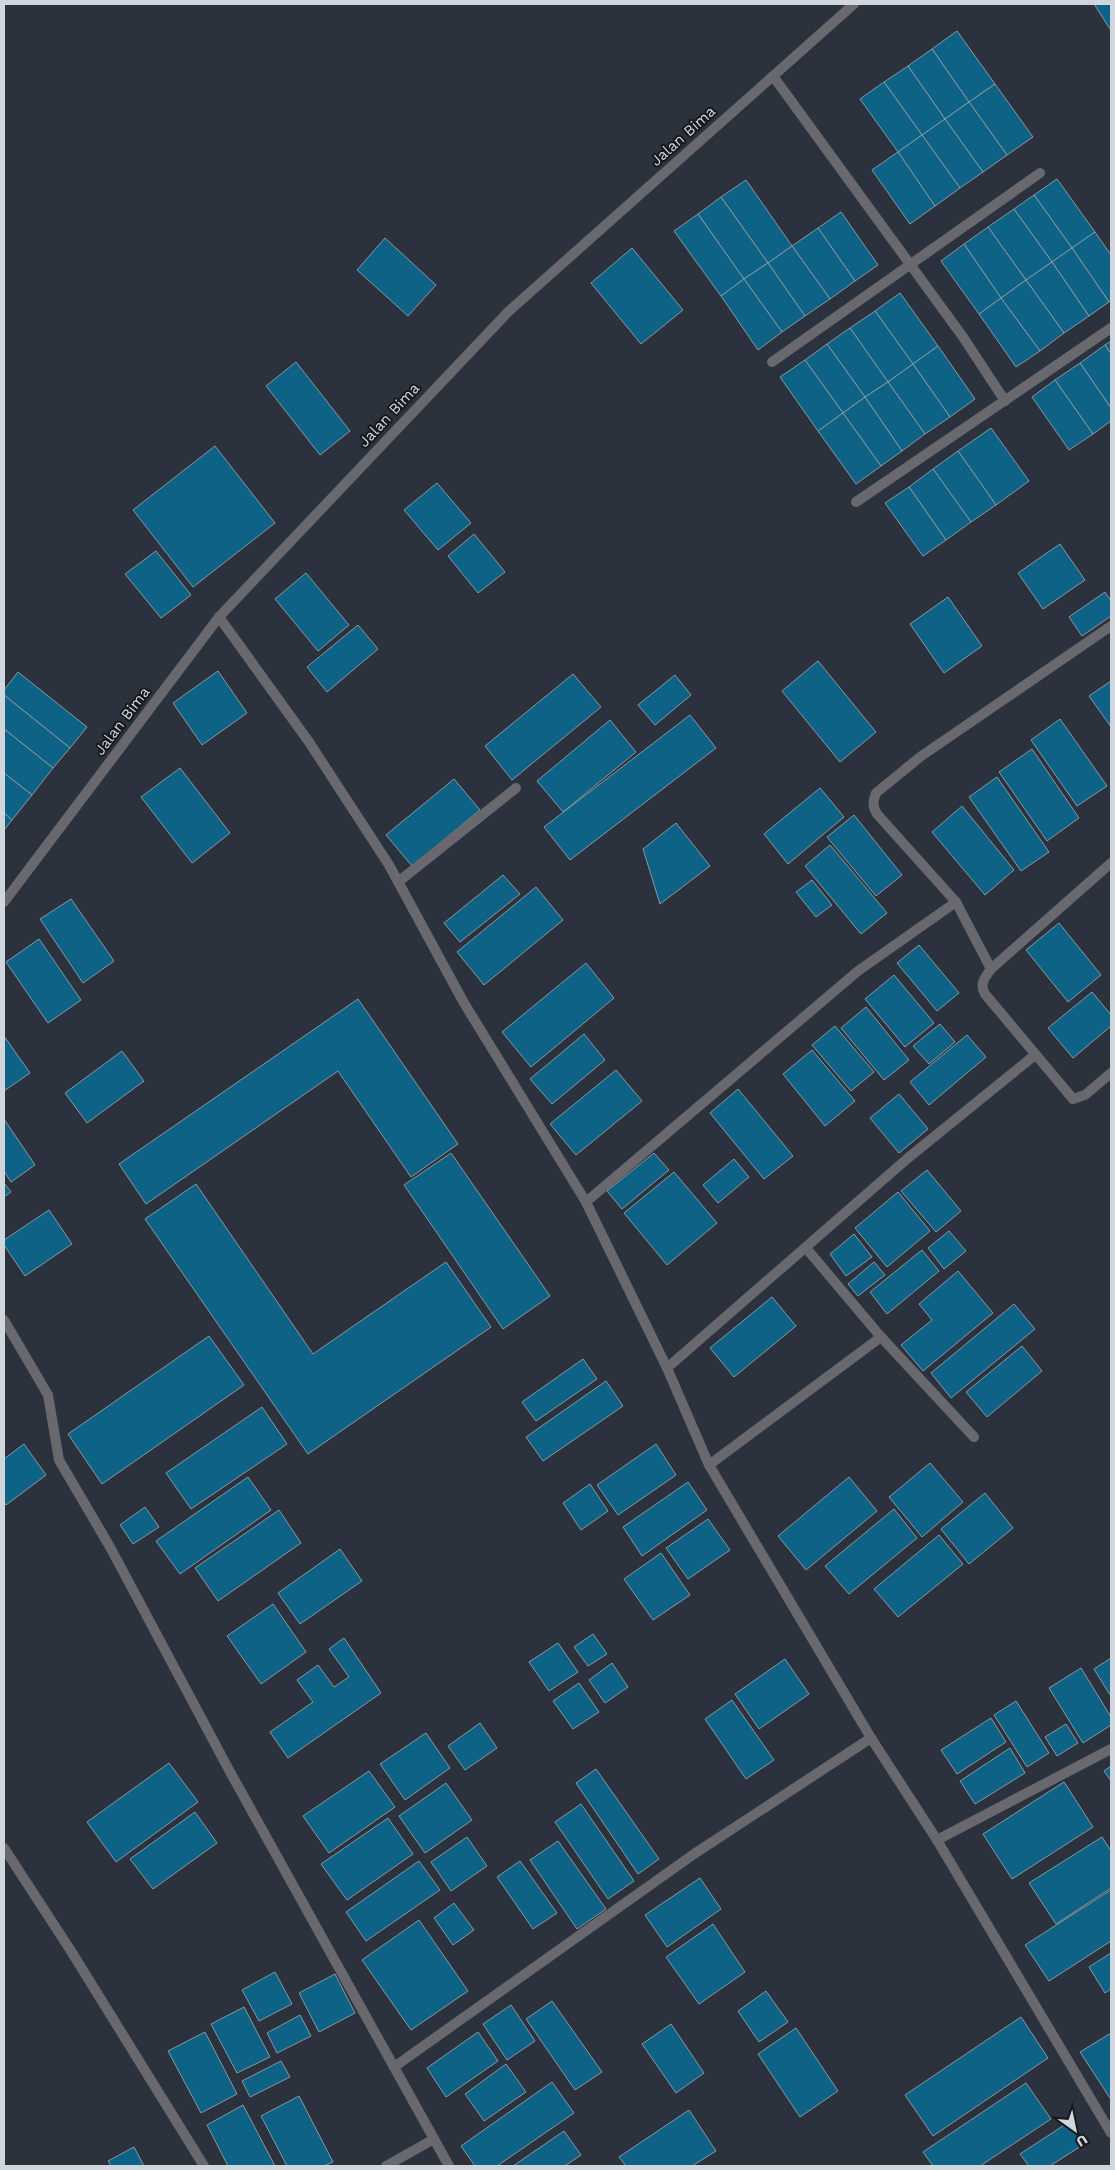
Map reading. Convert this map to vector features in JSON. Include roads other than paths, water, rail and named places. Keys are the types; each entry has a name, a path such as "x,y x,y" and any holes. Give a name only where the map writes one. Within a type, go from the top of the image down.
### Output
{"street":[{"name":"Jalan Bima","path":"4,902 219,617 509,311 854,4"},
{"path":"773,76 963,336 1005,401"},
{"path":"772,362 1040,172"},
{"path":"856,502 1111,328"},
{"path":"219,617 309,742 389,865 464,1003 586,1202 667,1368 709,1465 871,1738 937,1840 1111,2133"},
{"path":"991,969 956,902 877,814 873,807 873,800 876,793 920,757 1111,626"},
{"path":"398,882 516,788"},
{"path":"1111,864 991,969 983,980 982,991 1073,1099 1085,1095 1111,1073"},
{"path":"586,1202 858,971 956,902"},
{"path":"667,1368 915,1152 1036,1055"},
{"path":"806,1248 882,1337 974,1437"},
{"path":"4,1320 48,1395 59,1460 110,1547 229,1770 449,2166"},
{"path":"709,1465 882,1337"},
{"path":"394,2067 694,1854 871,1738"},
{"path":"937,1840 1111,1749"},
{"path":"4,1848 76,1959 204,2166"},
{"path":"386,2166 434,2139"}]}
